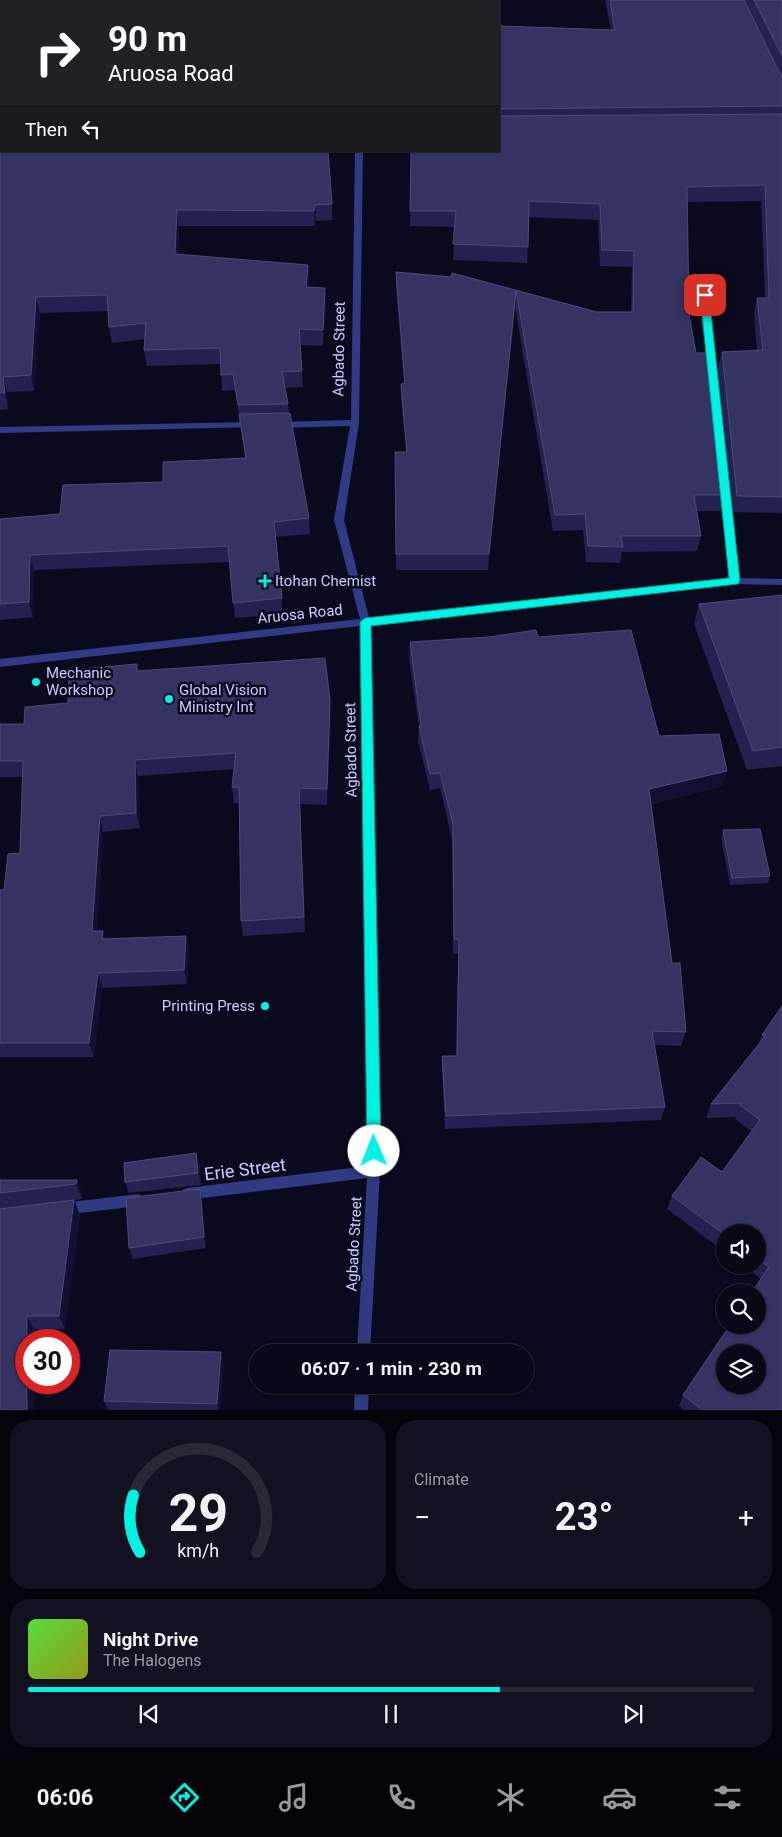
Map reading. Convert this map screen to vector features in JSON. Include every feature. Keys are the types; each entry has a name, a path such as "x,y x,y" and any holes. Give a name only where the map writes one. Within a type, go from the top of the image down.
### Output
{"street":[{"name":"Agbado Street","path":"359,152 354,424 339,520 365,622 374,1171 364,1344"},
{"path":"703,276 734,581"},
{"path":"0,430 354,424"},
{"name":"Aruosa Road","path":"0,663 734,581 782,582"},
{"name":"Erie Street","path":"177,1195 374,1171"},
{"path":"49,1211 148,1199"},
{"path":"361,1410 362,1394"}],"building":[{"path":"610,0 744,0 782,75 782,106 500,109 500,26 615,30"},
{"path":"754,0 782,0 782,56"},
{"path":"782,114 782,497 737,496 722,352 763,350 757,298 769,298 765,185 687,187 689,314 696,353 709,353 724,495 694,495 701,536 621,536 623,547 588,546 585,514 555,515 516,291 489,554 396,554 395,452 407,452 401,384 405,383 396,272 451,277 452,273 597,312 633,312 634,251 602,250 600,204 529,201 528,247 453,244 456,211 410,211 411,152 500,152 500,116"},
{"path":"0,152 328,152 332,204 315,205 314,211 177,210 175,254 308,265 306,287 325,288 323,330 299,329 302,371 282,372 288,404 238,405 233,374 221,375 220,348 144,350 146,323 109,327 107,295 36,297 31,375 3,377 5,393 0,393"},
{"path":"290,413 309,518 274,522 282,598 233,603 228,546 30,555 29,602 0,604 0,519 60,514 63,485 163,482 163,462 246,458 239,414"},
{"path":"782,595 782,747 753,751 699,604"},
{"path":"536,630 538,637 631,630 659,736 719,734 727,771 649,789 672,963 680,963 686,1032 652,1031 665,1107 446,1116 442,1056 457,1056 459,939 454,939 453,824 440,773 430,774 419,726 421,725 410,642 489,637"},
{"path":"325,658 330,700 327,789 299,788 304,917 241,921 239,787 232,787 236,753 135,760 136,813 100,816 92,931 103,931 102,939 186,936 184,970 98,973 89,1043 0,1043 0,890 4,890 8,854 20,853 23,761 0,761 0,724 24,724 25,707 68,703 69,670 137,664 137,671"},
{"path":"760,829 770,876 732,878 723,830"},
{"path":"782,1006 782,1410 702,1410 683,1395 716,1346 716,1394 766,1394 766,1344 717,1344 724,1334 766,1334 766,1284 757,1284 769,1267 766,1265 766,1224 716,1224 716,1228 672,1196 701,1157 722,1172 760,1120 740,1105 742,1103 711,1104 766,1035 762,1035"},
{"path":"196,1153 198,1173 125,1182 124,1163"},
{"path":"0,1180 77,1180 76,1184 0,1193"},
{"path":"200,1189 204,1237 129,1248 126,1198"},
{"path":"74,1200 59,1316 27,1316 27,1329 15,1329 15,1394 27,1394 27,1410 0,1410 0,1209"},
{"path":"110,1350 221,1352 217,1404 104,1401"}],"place":[{"name":"Itohan Chemist","path":"265,581"},
{"name":"Mechanic Workshop","path":"36,682"},
{"name":"Global Vision Ministry Int","path":"169,699"},
{"name":"Printing Press","path":"265,1006"}],"route":[{"path":"374,1151 365,622 734,581 705,295"}]}
